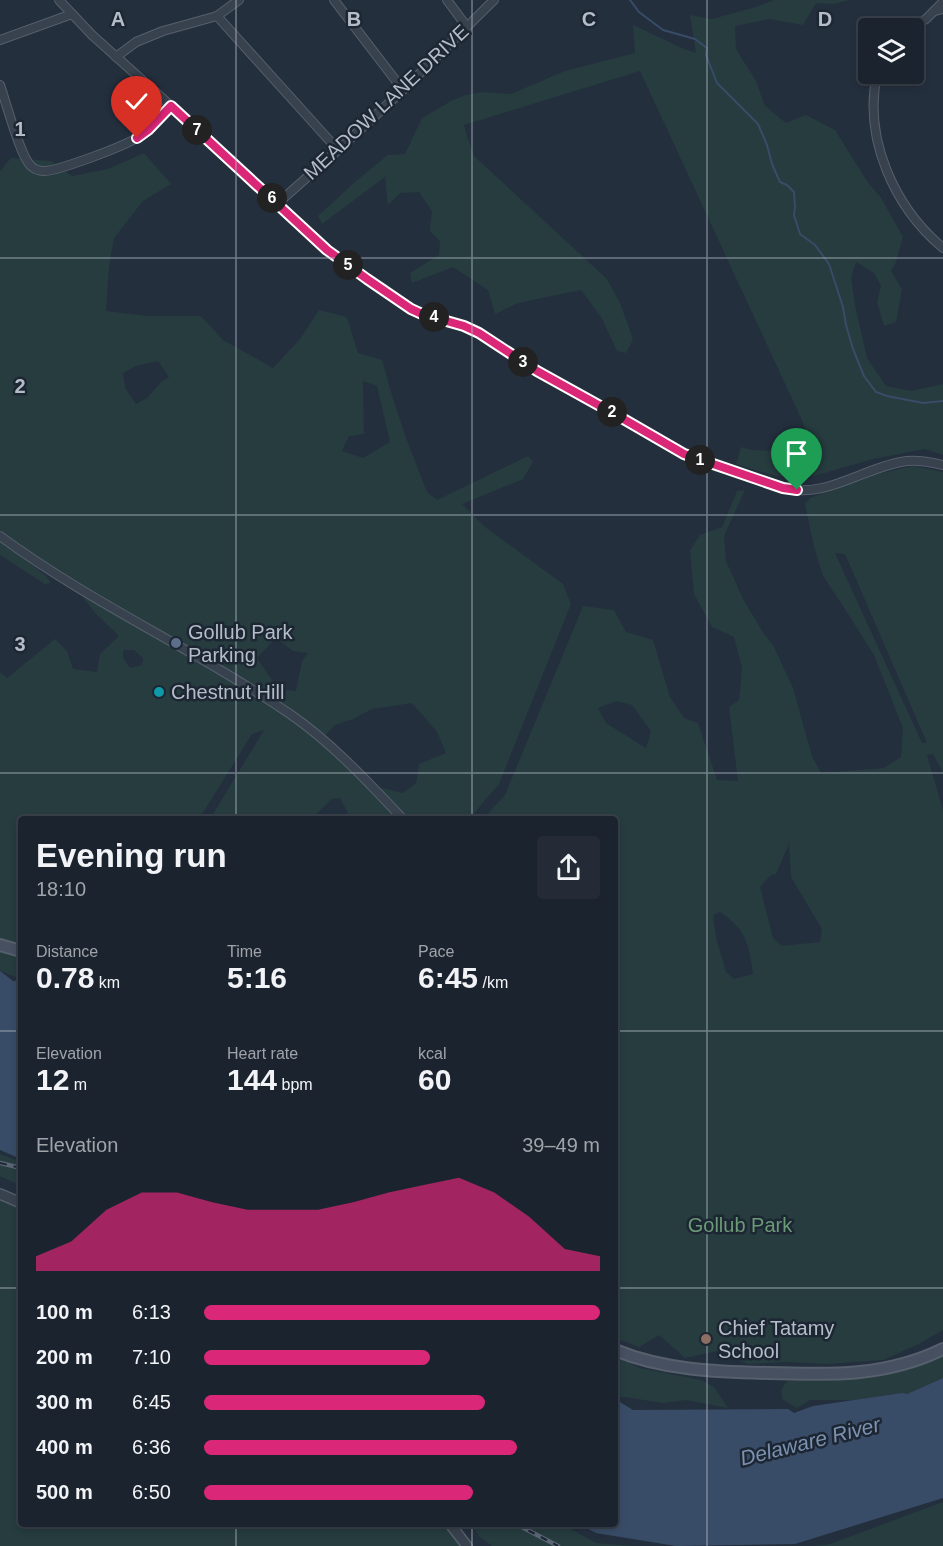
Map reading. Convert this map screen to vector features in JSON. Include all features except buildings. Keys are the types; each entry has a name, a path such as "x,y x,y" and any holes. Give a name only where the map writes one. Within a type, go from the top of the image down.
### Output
{"main road":[{"path":"0,945 18,950"},
{"path":"618,1351 659,1364 714,1372 828,1375 893,1367 915,1361 943,1349"}],"street":[{"path":"59,0 116,57 327,250 411,309 479,333 537,371 684,454 783,488 797,490 838,483 899,462 921,461 943,465"},
{"path":"116,57 143,39 217,16 238,0"},
{"path":"334,0 404,90"},
{"path":"447,0 467,27"},
{"name":"MEADOW LANE DRIVE","path":"278,203 404,90 494,0"},
{"path":"924,20 943,2"},
{"path":"934,11 943,9"},
{"path":"0,40 72,14"},
{"path":"217,16 338,150"},
{"path":"874,84 873,112 877,141 884,164 896,191 911,213 928,235 943,249"},
{"path":"0,85 20,146 27,160 31,167 43,171 64,166 137,138 171,106"},
{"path":"0,536 30,558 292,715 345,760 400,816"},
{"path":"0,1194 18,1202"},
{"path":"452,1527 467,1546"}],"green space":[{"path":"774,0 850,0 834,4 816,3 803,25 769,19 735,26 736,49 756,81 765,106 786,123 806,115 835,130 867,181 881,198 903,237 891,271 902,289 896,322 884,326 877,302 881,286 874,273 856,262 851,277 855,305 867,358 886,386 911,391 943,384 943,455 925,449 873,459 814,476 776,476 736,464 741,447 761,451 785,448 799,443 807,434 640,71 464,125 474,156 607,279 620,303 633,339 626,353 617,351 601,317 581,290 518,303 495,314 488,290 453,267 412,283 410,273 439,255 440,241 430,231 432,211 419,192 400,193 388,205 385,177 322,224 318,216 388,155 405,154 422,118 451,101 483,92 511,94 565,71 635,53 633,25 696,53 690,15 712,19"},
{"path":"144,153 171,184 143,201 114,238 109,267 106,311 148,316 201,316 223,340 273,368 300,339 319,310 347,317 358,353 382,360 406,438 427,492 437,500 528,456 533,462 523,479 462,504 485,527 563,584 571,604 499,784 472,816 349,816 340,798 331,799 315,816 212,816 264,730 252,734 201,816 18,816 18,945 0,939 0,672 7,678 55,639 67,651 73,669 97,672 100,654 119,636 95,613 80,593 0,530 0,171 11,158 51,161 72,176 108,169","holes":["158,361 169,377 161,382 147,398 136,404 125,388 123,373 136,366","363,381 377,386 390,442 363,458 342,451 349,436 364,434","276,638 293,651 308,653 302,661 296,691 278,689 257,658","123,650 134,650 143,658 142,665 130,668 123,658","412,703 437,732 446,753 419,764 416,783 403,793 382,788 372,791 320,741 335,725 372,709"]},
{"name":"Gollub Park","path":"913,466 943,472 943,773 933,754 927,755 943,810 943,1330 883,1360 828,1364 787,1362 748,1364 717,1351 685,1358 659,1335 639,1347 618,1339 618,816 486,816 505,795 583,606 614,610 626,632 653,640 670,697 684,718 698,723 717,780 738,781 729,707 739,700 742,668 734,637 712,627 694,594 690,550 700,535 722,527 737,491 745,490 724,536 726,561 743,599 773,645 793,688 812,756 821,773 884,768 901,757 903,728 874,655 823,576 805,504 810,498 868,476","holes":["835,553 845,554 927,743 922,743","616,701 632,705 651,731 646,748 606,723 598,708","789,844 791,877 822,929 820,942 782,946 773,938 760,887 771,875 776,874","720,912 736,925 745,938 753,974 734,979 726,972 716,938 713,915"]},
{"path":"0,540 45,575 51,583 45,584 0,555"},
{"path":"0,951 18,957 18,978 0,971"},
{"path":"0,1154 18,1161 18,1185 0,1176"},
{"path":"0,1200 18,1208 18,1215 15,1217 18,1219 18,1527 445,1527 460,1546 0,1546"},
{"path":"943,1356 943,1378 907,1394 854,1400 810,1400 797,1408 783,1400 781,1390 787,1381 828,1381 881,1376"},
{"path":"618,1358 640,1368 701,1380 714,1387 728,1408 686,1400 663,1403 618,1398"},
{"path":"943,1502 943,1546 814,1546 830,1544"},
{"path":"472,1527 567,1527 596,1543 634,1546 492,1546 480,1537"}],"water":[{"path":"0,971 13,981 18,981 18,1158 0,1150"},
{"name":"Delaware River","path":"943,1378 943,1498 795,1544 676,1546 596,1533 585,1527 618,1527 618,1401 633,1410 788,1409 794,1413 813,1406 907,1394"}],"waterway":[{"path":"630,0 639,12 663,30 695,39 707,48 706,55 717,83 758,124 780,182 794,192 794,215 800,234 815,245 829,264 853,349 864,376 876,392 923,403 943,401"}],"railway":[{"path":"0,1163 18,1167"},
{"path":"522,1527 558,1546"}],"place":[{"name":"Gollub Park Parking","path":"176,643"},
{"name":"Chestnut Hill","path":"159,692"},
{"name":"Chief Tatamy School","path":"706,1339"}],"route":[{"path":"137,138 171,106 327,250 411,309 479,333 537,371 684,454 783,488 797,490"}]}
